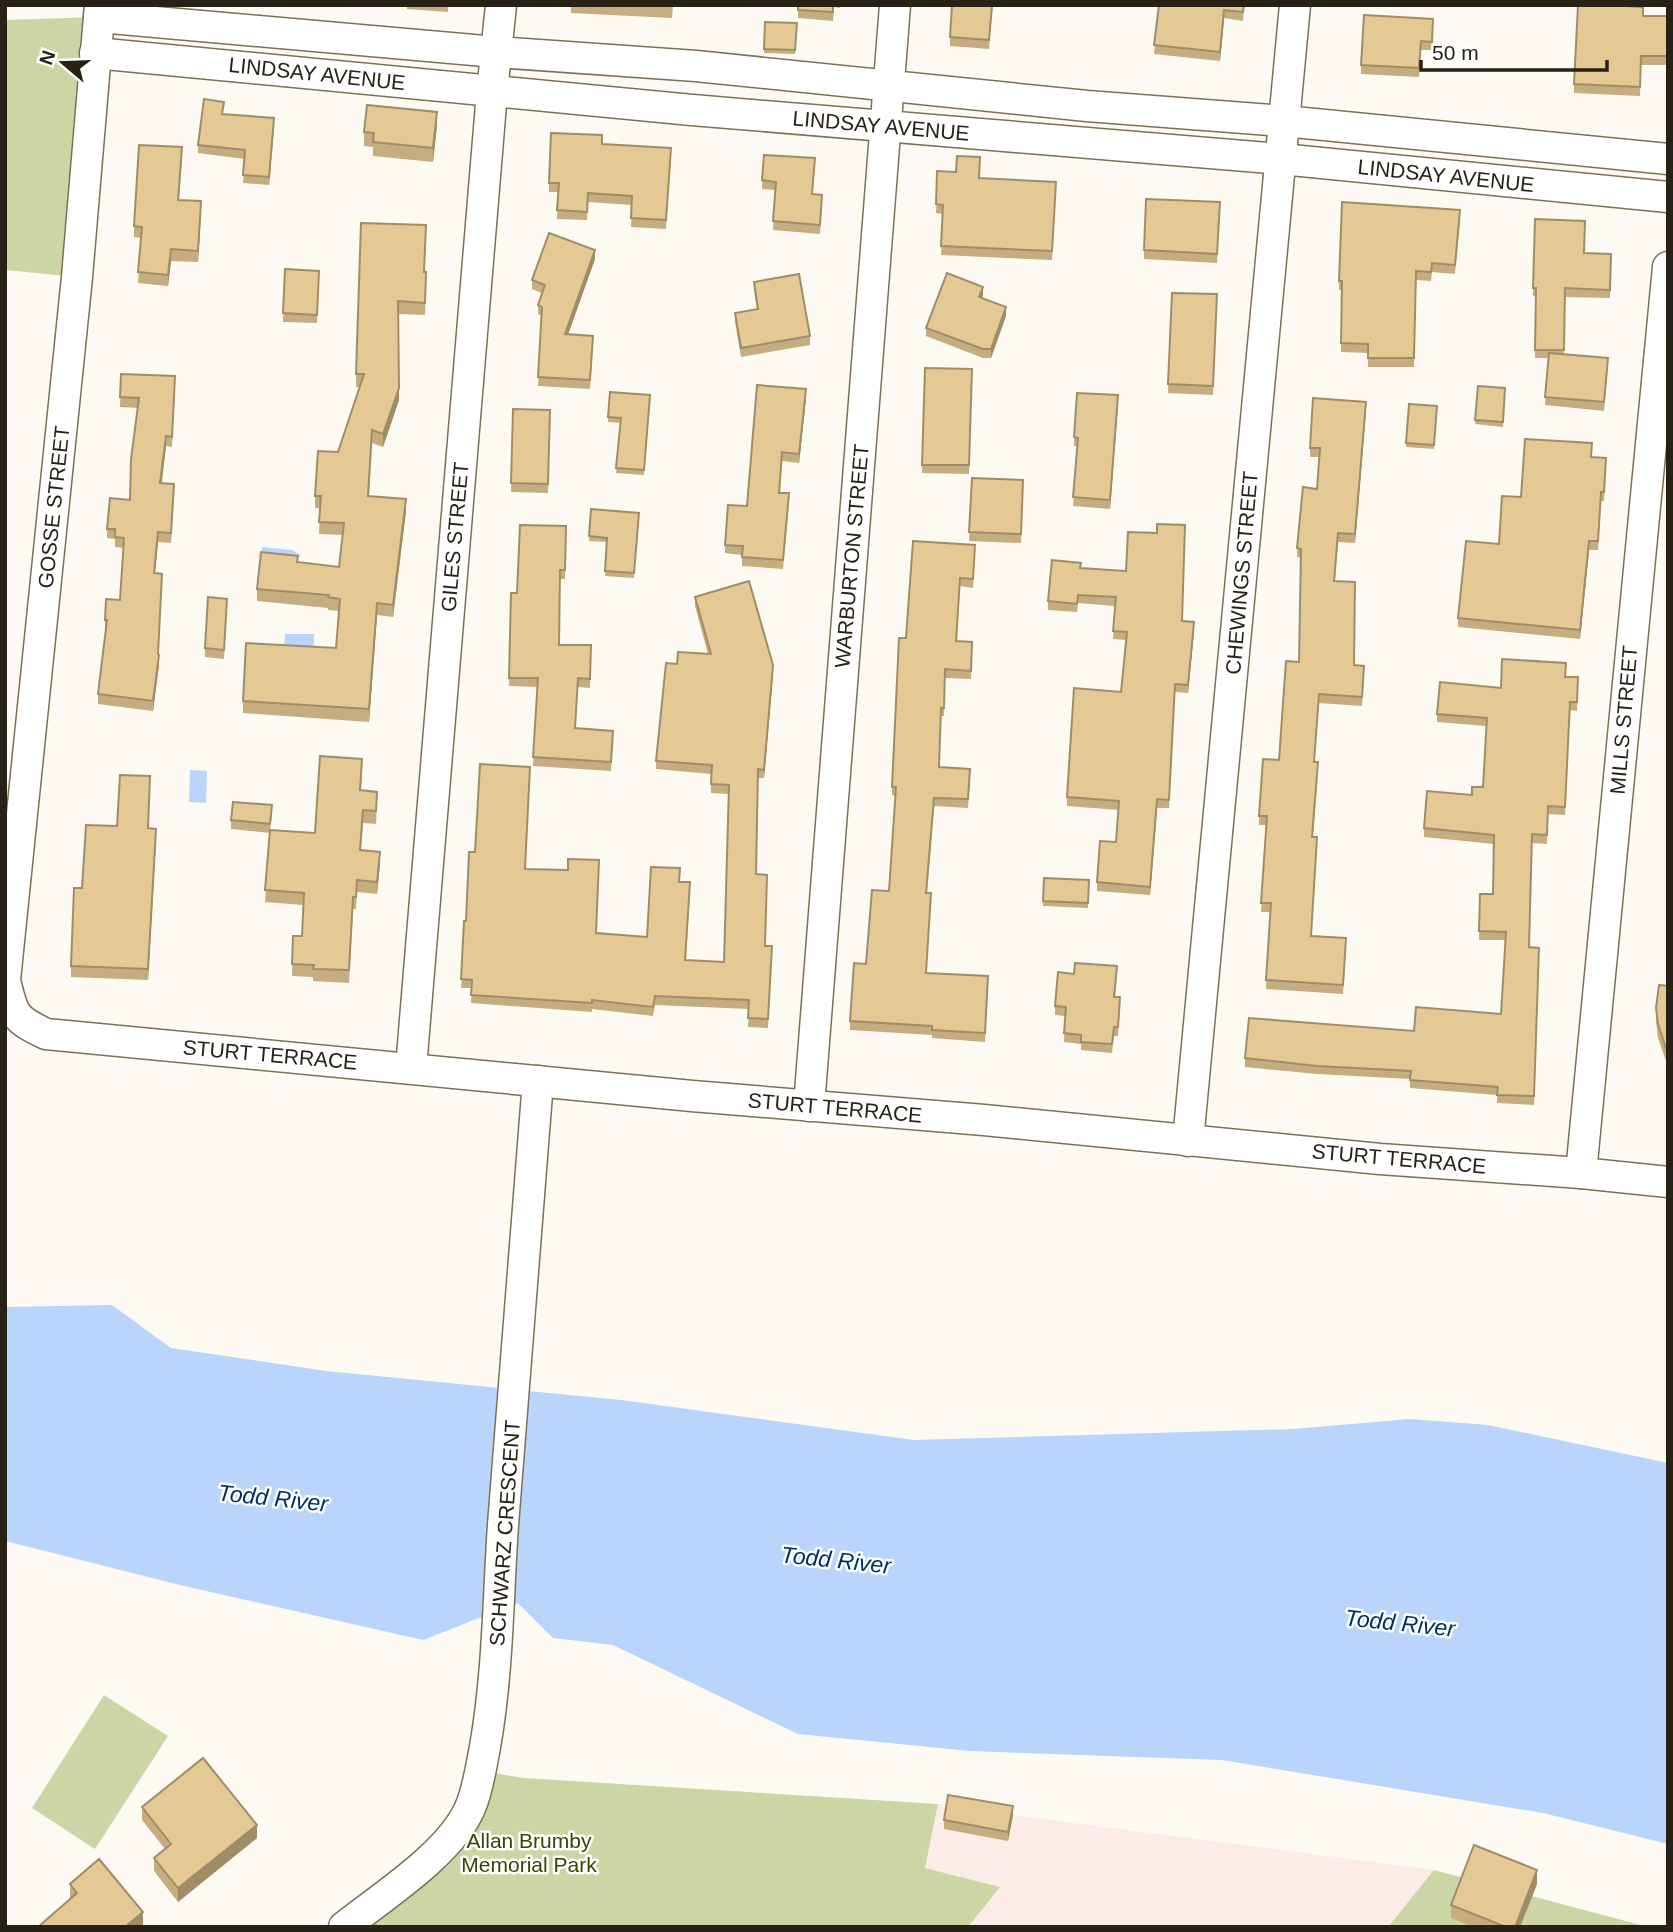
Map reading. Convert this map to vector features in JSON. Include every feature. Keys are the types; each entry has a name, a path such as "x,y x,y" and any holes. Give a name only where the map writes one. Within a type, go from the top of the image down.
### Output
{"street":[{"name":"GILES STREET","path":"411,1068 501,5"},
{"name":"WARBURTON STREET","path":"809,1106 895,5"},
{"name":"CHEWINGS STREET","path":"1188,1141 1295,5"},
{"name":"LINDSAY AVENUE","path":"99,11 496,52 696,66 1087,107 1284,121 1668,159"},
{"name":"GOSSE STREET","path":"11,1009 5,981 77,277 99,11"},
{"name":"LINDSAY AVENUE","path":"95,53 492,92 1281,159 1668,197"},
{"name":"MILLS STREET","path":"1581,1173 1668,267"},
{"name":"STURT TERRACE","path":"11,1009 24,1023 46,1034 1380,1159 1668,1182"},
{"name":"SCHWARZ CRESCENT","path":"344,1927 423,1865 451,1839 470,1808 480,1771 491,1713 496,1654 503,1526 538,1081"}],"shaded area":[{"path":"938,1804 1434,1870 1388,1927 968,1927 999,1887 925,1868"}],"green space":[{"path":"99,17 77,277 5,270 5,20"},
{"path":"104,1695 168,1736 95,1849 32,1808"},
{"name":"Allan Brumby Memorial Park","path":"480,1771 524,1778 938,1804 925,1868 1000,1887 968,1927 344,1927 423,1865"},
{"path":"1434,1870 1648,1927 1388,1927"}],"water":[{"path":"262,547 292,550 300,555 296,562 261,558"},
{"path":"285,634 314,634 314,653 284,652"},
{"path":"190,770 207,771 206,803 189,802"},
{"name":"Todd River","path":"112,1305 171,1348 326,1371 621,1400 914,1440 1293,1429 1410,1419 1488,1425 1668,1463 1668,1844 1543,1813 1222,1760 970,1751 798,1734 613,1645 553,1638 518,1603 423,1640 180,1585 5,1541 5,1307"}],"building":[{"path":"798,5 833,5 833,12 798,10"},
{"path":"952,5 992,5 989,40 950,37"},
{"path":"1159,5 1244,5 1243,12 1224,10 1220,52 1154,45"},
{"path":"1578,5 1627,5 1643,7 1643,16 1668,16 1668,56 1641,56 1640,87 1574,84"},
{"path":"1364,15 1433,19 1432,42 1421,41 1419,68 1361,65"},
{"path":"765,22 797,23 795,50 764,49"},
{"path":"204,99 224,102 222,114 274,118 269,177 243,175 245,150 198,145"},
{"path":"367,105 437,112 433,148 373,142 374,133 364,132"},
{"path":"551,133 602,135 602,144 671,148 666,220 631,218 632,196 588,193 587,212 557,210 559,183 549,183"},
{"path":"139,145 182,147 178,200 201,201 198,251 171,249 168,275 138,272 142,227 134,226"},
{"path":"764,155 815,158 812,194 822,195 820,225 773,221 776,182 762,180"},
{"path":"957,156 980,157 979,178 1056,182 1052,251 941,246 943,205 936,204 937,171 956,172"},
{"path":"1146,199 1220,202 1217,254 1144,250"},
{"path":"1342,202 1460,210 1455,265 1432,263 1431,272 1416,271 1414,358 1368,358 1368,344 1341,343 1342,281 1339,281"},
{"path":"1535,219 1585,221 1584,253 1611,254 1610,290 1565,288 1564,350 1535,350"},
{"path":"361,223 426,225 425,303 398,301 399,388 383,434 372,430 368,496 406,499 393,605 377,603 369,709 243,701 246,643 336,648 340,599 328,597 329,595 257,589 261,552 298,556 297,562 339,567 344,523 319,522 321,496 315,496 318,451 338,452 364,374 356,374"},
{"path":"549,233 595,250 565,334 593,336 590,380 538,377 542,307 538,305 545,285 532,280"},
{"path":"285,269 319,271 317,315 283,313"},
{"path":"947,273 983,287 979,297 1006,307 991,349 983,349 926,328"},
{"path":"799,274 810,336 741,348 735,313 758,309 754,282"},
{"path":"1172,293 1217,294 1213,386 1168,384"},
{"path":"1549,353 1608,358 1604,402 1545,397"},
{"path":"925,368 972,369 969,465 922,465"},
{"path":"121,374 175,376 172,437 166,436 160,483 174,484 171,533 158,532 154,573 162,574 159,655 153,701 98,694 107,620 106,599 120,600 124,538 115,537 115,529 107,529 110,498 130,500 131,459 139,398 120,397"},
{"path":"757,385 806,389 799,454 782,452 779,493 789,493 783,560 742,557 743,546 725,545 728,505 747,506"},
{"path":"1478,386 1505,388 1503,422 1475,420"},
{"path":"610,392 650,395 644,470 616,468 621,418 608,417"},
{"path":"1077,393 1118,395 1110,500 1073,497 1078,438 1074,437"},
{"path":"1313,398 1366,402 1355,534 1338,533 1334,581 1355,582 1354,665 1364,666 1362,697 1319,694 1314,762 1318,762 1312,837 1317,837 1311,936 1346,938 1343,985 1266,980 1271,903 1261,903 1267,816 1259,816 1263,759 1279,760 1286,661 1299,662 1301,549 1297,548 1303,487 1317,489 1320,448 1310,448"},
{"path":"1409,404 1437,406 1434,445 1406,443"},
{"path":"513,409 550,410 548,484 511,483"},
{"path":"1525,439 1592,443 1591,457 1606,458 1598,541 1589,541 1580,630 1458,618 1466,541 1499,544 1502,496 1521,497"},
{"path":"972,478 1023,480 1021,534 969,532"},
{"path":"591,509 639,513 634,573 605,571 607,538 589,536"},
{"path":"1157,524 1185,525 1182,621 1194,622 1188,685 1175,684 1169,800 1157,799 1150,887 1097,882 1100,841 1116,842 1119,801 1067,797 1074,688 1121,692 1127,632 1113,631 1116,597 1078,595 1077,604 1048,601 1052,560 1081,563 1080,568 1126,571 1128,532 1157,533"},
{"path":"520,525 566,526 565,570 560,570 559,645 591,645 590,679 578,678 575,728 613,731 611,762 533,757 538,678 509,678 511,593 517,593"},
{"path":"913,541 975,545 973,579 960,578 956,641 972,642 971,671 945,669 939,767 970,769 968,799 934,798 926,893 931,893 926,973 988,976 985,1033 932,1030 932,1026 850,1021 854,963 866,964 872,890 889,891 896,787 892,787 899,638 906,638"},
{"path":"749,581 773,665 764,770 758,769 756,874 767,875 765,946 772,946 768,1019 748,1018 749,1000 655,996 653,1007 592,1000 592,1003 471,995 472,980 461,979 469,852 475,852 480,764 530,767 525,869 568,870 568,859 599,860 596,933 647,937 651,867 680,868 679,882 690,882 685,960 724,962 729,785 711,784 712,765 656,761 666,663 677,664 678,652 711,654 695,597"},
{"path":"208,597 227,599 224,650 205,648"},
{"path":"1502,659 1566,663 1565,677 1578,677 1577,702 1570,702 1565,807 1548,806 1547,835 1532,834 1529,947 1539,948 1534,1096 1497,1095 1498,1087 1410,1080 1411,1071 1317,1066 1245,1058 1249,1018 1414,1031 1416,1007 1501,1014 1506,932 1479,931 1480,894 1493,894 1494,835 1424,828 1427,791 1472,795 1472,787 1483,787 1487,718 1437,714 1440,682 1501,688"},
{"path":"320,756 362,759 360,790 377,792 376,811 363,810 360,850 380,852 377,882 357,880 356,897 353,897 349,970 313,969 314,965 292,964 293,936 302,936 304,893 265,890 270,830 315,833"},
{"path":"120,775 150,776 148,828 156,829 148,969 71,966 74,888 82,888 86,825 117,826"},
{"path":"233,802 272,805 270,824 231,820"},
{"path":"1044,878 1089,880 1088,903 1043,901"},
{"path":"1075,963 1117,966 1114,997 1120,997 1118,1027 1114,1027 1112,1044 1081,1042 1081,1035 1064,1033 1066,1007 1055,1006 1058,972 1074,974"},
{"path":"1659,985 1668,986 1668,1054 1658,1024 1656,1008"},
{"path":"203,1758 257,1825 178,1888 154,1858 171,1844 142,1807"},
{"path":"948,1795 1013,1806 1008,1832 944,1820"},
{"path":"1474,1845 1537,1870 1515,1927 1506,1927 1451,1905"},
{"path":"99,1859 143,1912 125,1927 38,1927 77,1893 70,1884"}]}
